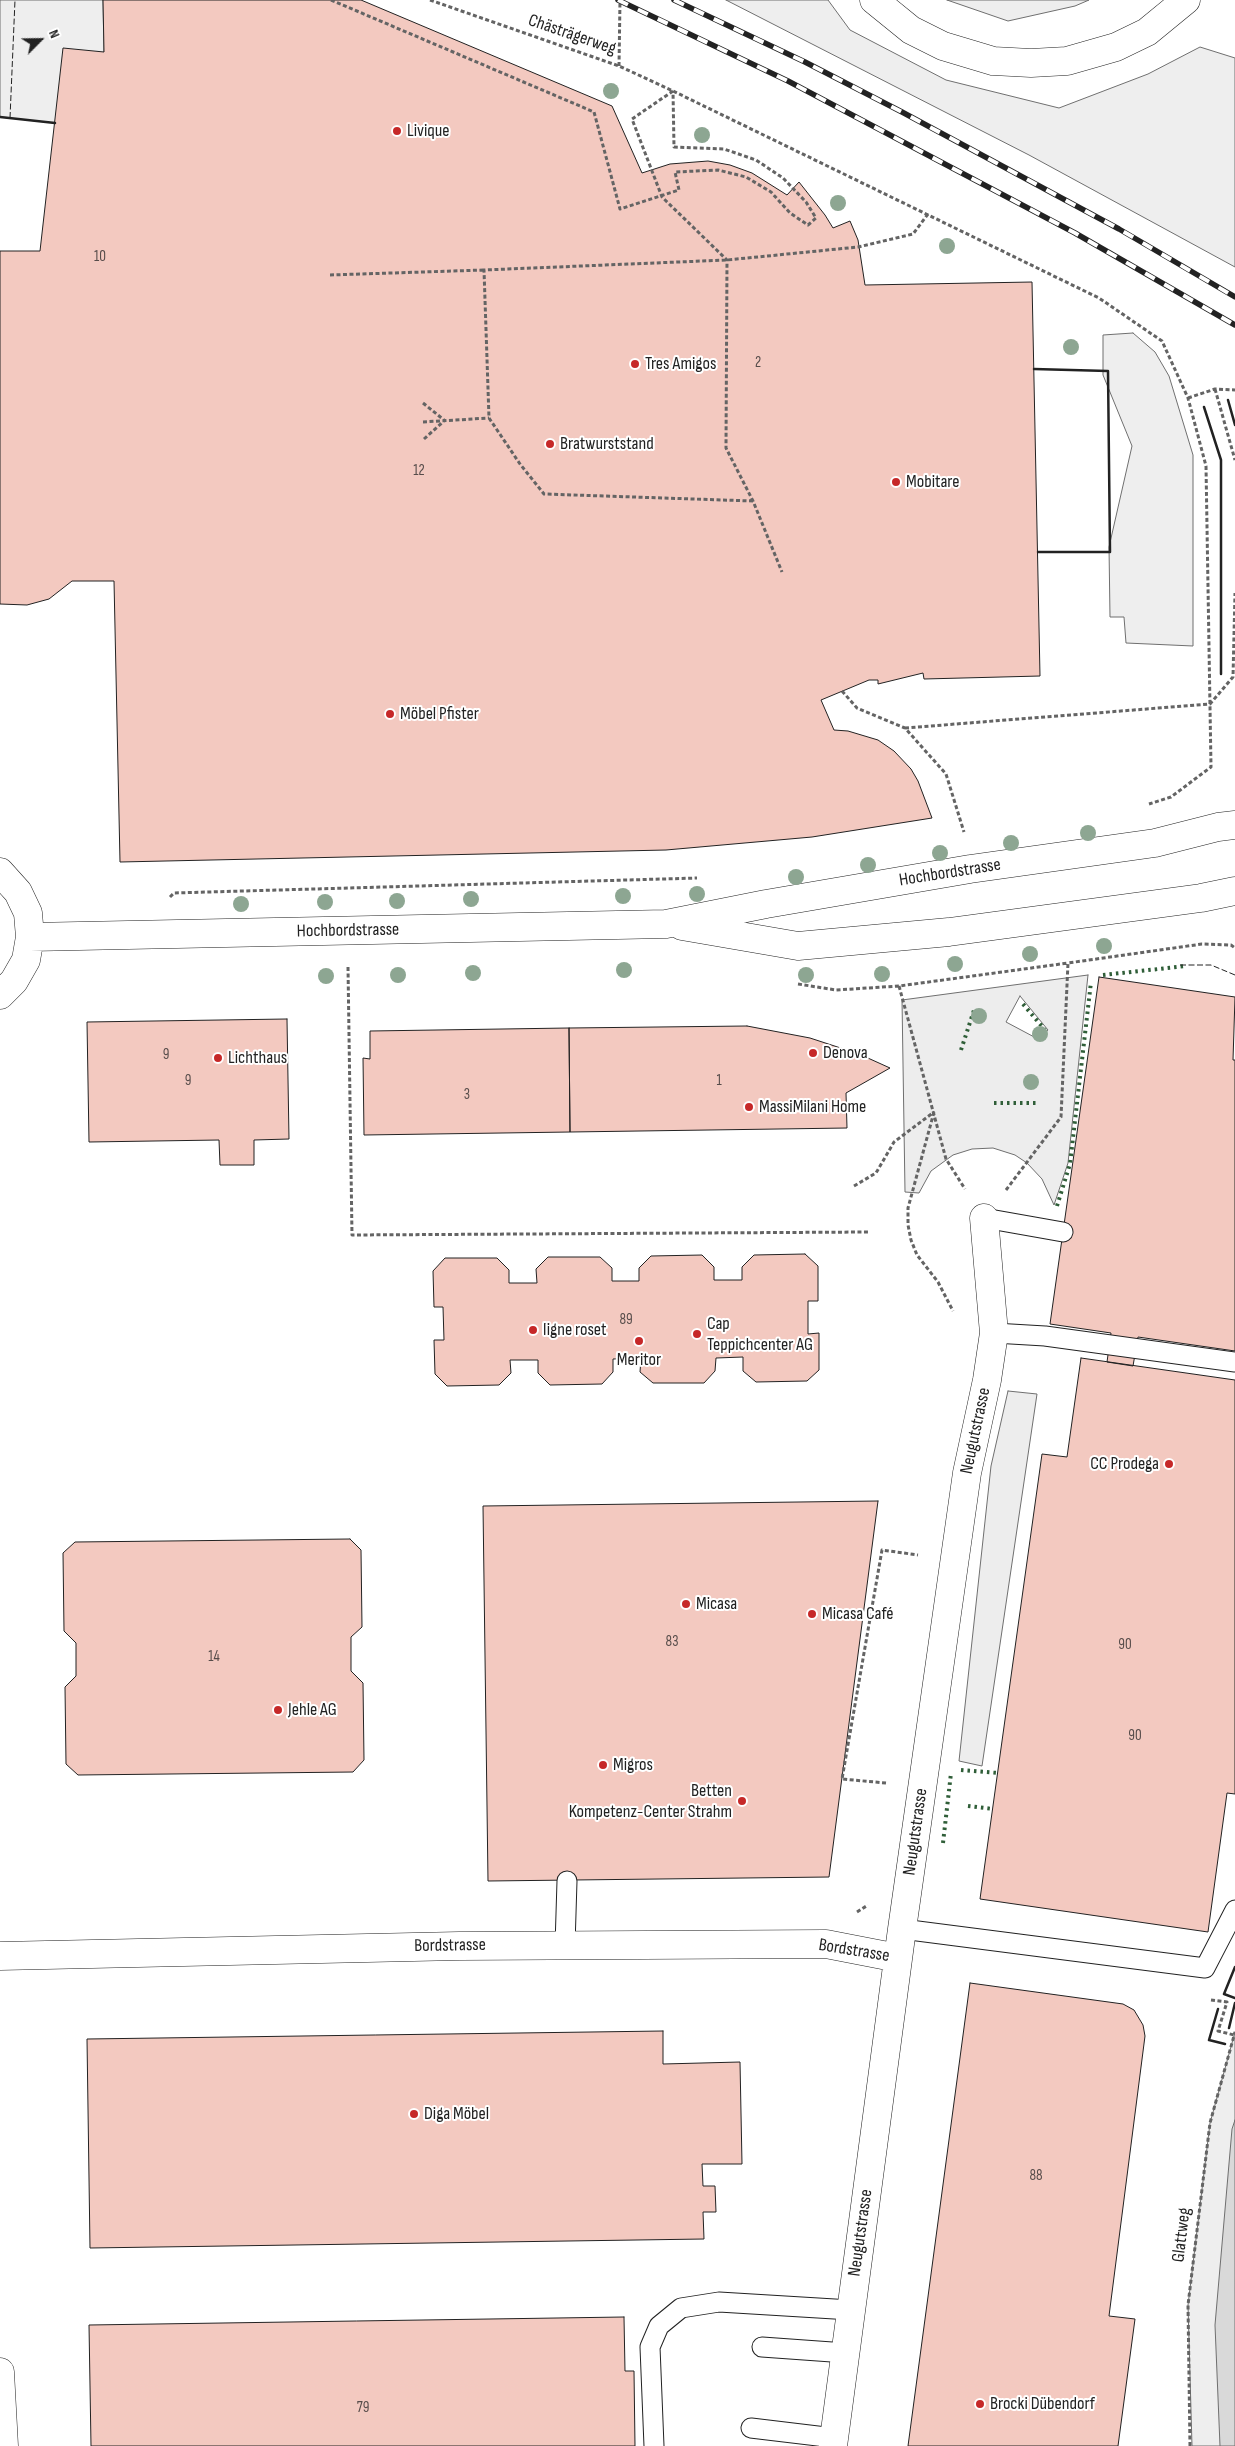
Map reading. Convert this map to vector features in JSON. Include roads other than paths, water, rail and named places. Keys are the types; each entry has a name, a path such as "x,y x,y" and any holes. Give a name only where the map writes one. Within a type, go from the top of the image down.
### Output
{"main road":[{"path":"874,0 911,30 943,46 993,61 1031,63 1067,61 1116,47 1147,32 1186,0"},
{"name":"Hochbordstrasse","path":"30,937 666,924 766,904 970,869 1155,843 1229,820"},
{"path":"0,872 18,892 28,913 30,937 26,960 14,981 0,995"},
{"name":"Hochbordstrasse","path":"666,924 798,946 949,932 1232,895"},
{"name":"Neugutstrasse","path":"834,2442 898,1958 967,1473 987,1380 994,1333 984,1218"},
{"name":"Bordstrasse","path":"0,1956 450,1946 826,1944 898,1958"},
{"path":"0,2372 3,2442"}],"lane":[{"path":"984,1218 1063,1232"},
{"path":"994,1333 1046,1336 1235,1362"},
{"path":"566,1946 567,1881"},
{"path":"902,1929 1206,1968 1235,1910"},
{"path":"654,2446 650,2347 659,2326 681,2308 719,2302 851,2310"},
{"path":"762,2347 846,2353"},
{"path":"751,2428 834,2442"}],"railway":[{"path":"618,0 788,81 1075,233 1235,325"},
{"path":"674,0 805,62 902,112 1119,229 1235,297"}],"place":[{"name":"Livique","path":"397,131"},
{"name":"Tres Amigos","path":"635,364"},
{"name":"Bratwurststand","path":"550,444"},
{"name":"Mobitare","path":"896,482"},
{"name":"Möbel Pfister","path":"390,714"},
{"name":"Denova","path":"813,1053"},
{"name":"Lichthaus","path":"218,1058"},
{"name":"MassiMilani Home","path":"749,1107"},
{"name":"ligne roset","path":"533,1330"},
{"name":"Cap Teppichcenter AG","path":"697,1334"},
{"name":"Meritor","path":"639,1341"},
{"name":"CC Prodega","path":"1169,1464"},
{"name":"Micasa","path":"686,1604"},
{"name":"Micasa Café","path":"812,1614"},
{"name":"Jehle AG","path":"278,1710"},
{"name":"Migros","path":"603,1765"},
{"name":"Betten Kompetenz-Center Strahm","path":"742,1801"},
{"name":"Diga Möbel","path":"414,2114"},
{"name":"Brocki Dübendorf","path":"980,2404"}]}
